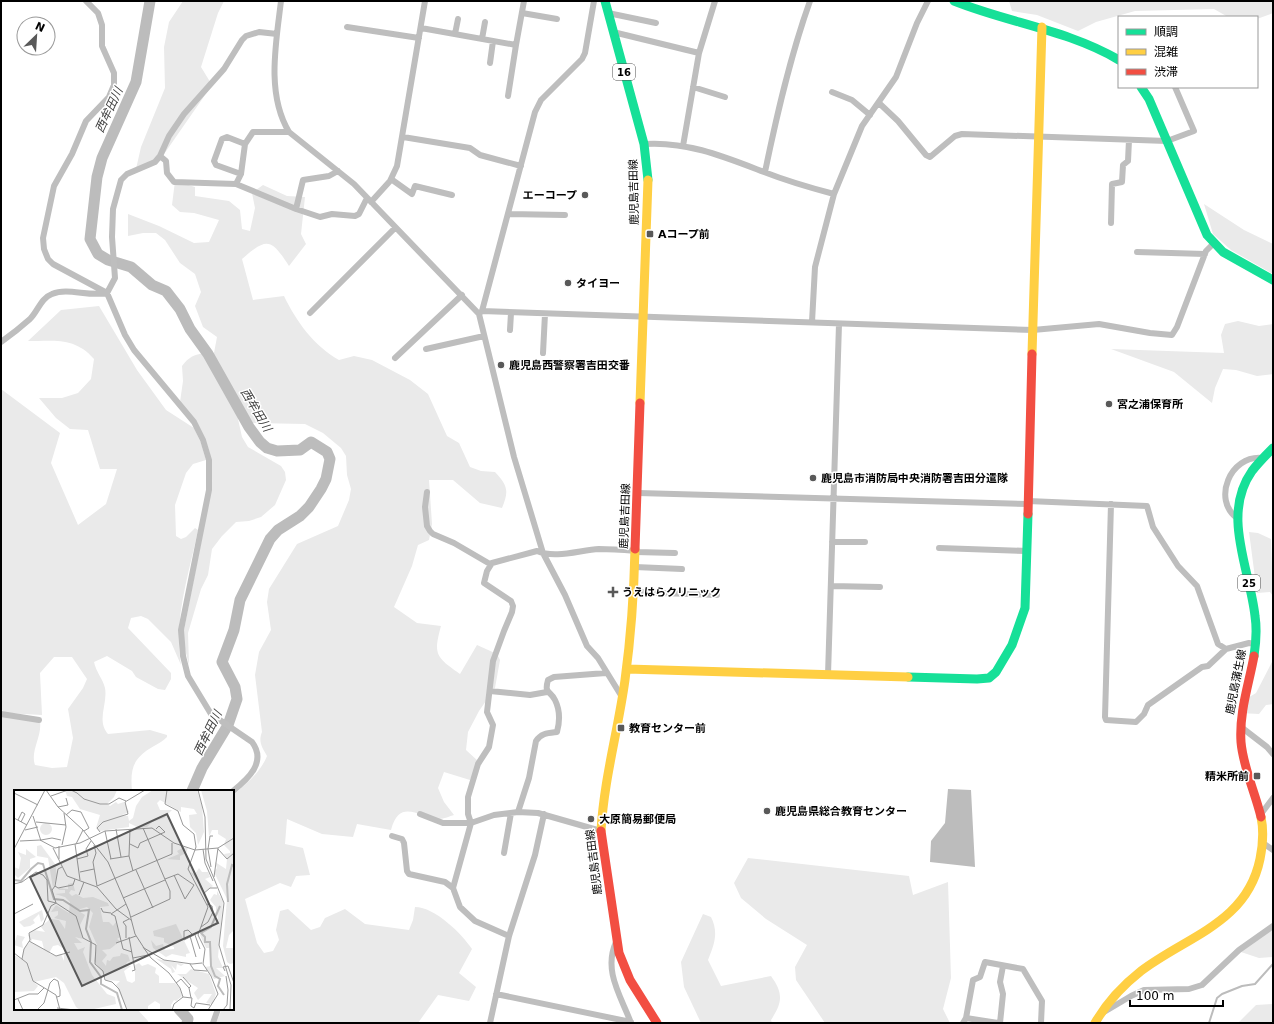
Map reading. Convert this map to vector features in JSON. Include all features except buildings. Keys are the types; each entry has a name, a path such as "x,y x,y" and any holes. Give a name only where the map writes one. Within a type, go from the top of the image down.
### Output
{"main road":[{"name":"鹿児島吉田線","path":"605,1 644,144 648,181 634,592 626,669 604,796 601,831 620,953 630,980 657,1023"},
{"path":"954,1 987,13 1042,27 1073,37 1118,60"},
{"path":"626,669 977,679 994,675 1023,617 1026,601 1032,330 1040,137 1042,27"},
{"path":"1142,88 1149,99 1202,224 1214,243 1236,260 1273,280"},
{"name":"鹿児島蒲生線","path":"1097,1019 1122,987 1135,976 1224,918 1235,909 1250,891 1260,866 1264,843 1261,814 1241,745 1241,710 1256,644 1253,606 1241,550 1237,518 1242,491 1248,479 1262,458 1273,448"}],"street":[{"path":"86,1 98,13 100,19 102,46 114,73 114,85 109,97 86,121 72,154 54,186 44,244 48,259 52,264 106,293 125,335 134,350 194,422 207,450 210,472 209,490 181,630 183,656 188,676 211,714 231,726 252,742 258,756 255,768 251,775 234,790"},
{"path":"281,1 277,34 275,82 278,109 289,132 338,172 369,200 395,228 480,312 1032,330 1099,324 1150,333 1172,335 1177,327 1205,254 1214,243"},
{"path":"160,156 166,161 167,173 174,182 236,184 296,209 320,217 332,214 355,216 359,214 369,200 391,179 398,166 425,1"},
{"path":"508,96 524,1"},
{"path":"594,1 585,53 582,59 541,100 535,112 480,312 484,336 514,457 542,553 565,595 587,646 598,658 622,697"},
{"path":"683,146 698,52 715,1"},
{"path":"765,172 785,81 810,1"},
{"path":"812,322 815,267 834,194 862,126 896,77 917,23 928,1"},
{"path":"522,13 557,19"},
{"path":"608,13 656,23"},
{"path":"455,34 458,19"},
{"path":"482,39 485,22"},
{"path":"347,27 419,38"},
{"path":"421,28 516,45"},
{"path":"1,342 31,318 42,302 51,294 63,291 96,295 106,293 115,278 112,237 113,209 121,180 127,174 155,162 160,156 169,136 184,114 224,69 246,36 260,32 277,34"},
{"path":"613,32 698,52"},
{"path":"490,63 493,41"},
{"path":"693,87 726,97"},
{"path":"879,103 898,122 928,157 932,157 955,136 962,134 1167,141 1194,131 1175,88"},
{"path":"832,92 852,100 870,115"},
{"path":"236,184 241,174 245,144 253,132 289,132"},
{"path":"241,174 216,165 214,161 222,139 227,137 245,144"},
{"path":"403,137 470,148 480,155 521,166"},
{"path":"1111,222 1112,184 1122,182 1123,165 1128,161 1129,140"},
{"path":"644,144 656,143 683,146 715,153 765,172 834,194"},
{"path":"296,209 303,180 329,176 338,172"},
{"path":"391,179 412,194 416,186 452,195"},
{"path":"508,214 565,215"},
{"path":"310,313 395,228"},
{"path":"1137,252 1205,254"},
{"path":"395,358 462,295"},
{"path":"510,330 511,313"},
{"path":"543,353 545,314"},
{"path":"828,675 839,324"},
{"path":"426,350 484,336"},
{"path":"1237,518 1228,508 1226,492 1229,478 1232,472 1246,460 1252,457 1262,458"},
{"path":"427,492 425,507 427,526 430,531 433,534 448,539 490,564 538,551 542,553 601,549 674,553"},
{"path":"638,493 1147,506 1153,527 1178,566 1197,586 1218,644 1226,649"},
{"path":"1111,504 1106,720 1109,722 1136,722 1144,714 1148,705 1202,668 1208,666 1226,649 1249,643 1256,644"},
{"path":"832,542 865,542"},
{"path":"939,548 1027,551"},
{"path":"453,888 471,823 468,814 468,797 478,764 489,747 492,725 487,712 493,661 513,606 511,601 484,583 490,564"},
{"path":"635,567 682,569"},
{"path":"831,586 880,587"},
{"path":"634,592 717,595"},
{"path":"504,853 515,812 529,778 536,741 539,736 556,732 559,724 558,710 554,698 547,692 546,687 548,680 554,677 606,673"},
{"path":"490,691 530,695 544,694 547,692"},
{"path":"1,714 39,720"},
{"path":"1240,727 1270,746 1273,754"},
{"path":"1261,814 1273,798"},
{"path":"420,814 443,822 471,823 494,815 515,812 544,814 601,831"},
{"path":"490,1023 510,936 535,855 544,814"},
{"path":"392,836 402,839 404,843 406,871 409,874 445,882 453,888 460,907 475,922 510,936"},
{"path":"1264,843 1273,850"},
{"path":"1097,1019 1131,996 1144,990 1189,989 1202,985 1239,950 1273,926"},
{"path":"617,940 612,951 611,966 614,982 631,1023"},
{"path":"1004,966 1000,982 1004,994 999,1023 964,1021 973,980 980,977 985,962 1023,969 1042,1001 1041,1023"},
{"path":"496,994 631,1023"},
{"path":"213,1023 218,1010"}],"shaded area":[{"path":"183,1 224,1 218,13 201,67 212,85 162,157 136,169 141,147 165,88 164,47 169,22"},
{"path":"1009,1 1273,1 1273,13 1258,19 1258,16 1226,16 1214,9 1135,11 1096,22 1078,31 1037,15 1012,11"},
{"path":"175,181 195,187 195,196 229,201 240,210 242,229 250,231 255,208 252,193 263,185 287,196 305,197 301,234 306,244 289,266 278,250 268,244 263,244 257,247 242,259 253,300 284,296 300,324 322,348 339,360 354,356 372,360 410,380 428,394 447,436 459,443 470,467 481,471 495,472 505,485 506,497 502,508 480,503 453,480 429,480 432,524 429,540 418,545 412,566 394,607 417,623 441,626 437,643 438,654 441,659 460,674 477,645 497,654 500,660 495,688 479,711 468,732 466,750 478,761 470,780 444,772 438,788 444,802 454,815 439,819 417,813 405,812 399,814 391,830 357,824 353,837 322,834 287,819 285,844 303,848 310,875 296,876 291,887 280,883 245,899 257,943 264,953 273,951 279,940 276,930 280,911 288,909 311,930 320,927 325,918 345,909 365,924 409,930 413,920 415,907 431,911 439,916 462,936 472,949 459,973 476,987 469,1001 438,995 418,1023 216,1023 222,1010 234,1010 234,794 257,773 267,756 261,742 262,732 255,675 259,652 271,630 267,602 269,589 297,544 338,526 349,500 351,489 347,475 346,456 341,448 323,433 305,424 252,423 238,419 242,437 248,447 281,466 285,472 286,480 275,505 261,517 249,521 236,522 212,549 208,575 201,589 188,633 189,665 184,645 184,630 212,485 212,471 209,449 201,431 180,402 183,381 182,366 185,362 196,355 214,353 217,337 203,327 195,306 201,292 195,274 180,263 165,240 156,233 143,233 128,236 128,214 159,226 194,243 209,242 219,220 194,213 180,212 172,205"},
{"path":"1204,204 1244,230 1273,244 1273,274 1231,250 1213,234"},
{"path":"99,306 137,370 166,410 194,428 201,443 206,460 193,464 186,473 175,505 176,536 181,539 186,537 195,528 198,530 180,614 179,648 181,665 171,642 148,619 141,616 131,618 128,628 171,673 171,679 165,690 158,689 136,677 132,671 107,656 94,662 105,688 103,723 108,734 150,730 167,735 167,737 147,750 137,759 134,764 132,776 132,790 14,790 14,1010 138,1010 148,1021 148,1023 1,1023 1,716 40,722 34,754 35,765 52,768 67,767 73,738 68,709 83,688 87,679 72,657 54,657 40,673 42,715 5,713 1,709 1,389 60,433 51,463 78,525 106,504 117,469 100,469 88,430 70,429 56,418 39,398 62,398 78,393 91,379 94,359 79,347 56,341 28,341 61,310"},
{"path":"1238,321 1259,326 1273,324 1273,374 1257,376 1236,370 1223,369 1215,388 1212,403 1174,372 1111,349 1224,353 1221,335 1225,324"},
{"path":"1249,532 1258,533 1271,539 1273,596 1270,592 1257,593"},
{"path":"1273,660 1273,704 1266,705 1259,714 1240,713 1241,702 1256,693"},
{"path":"948,789 971,790 975,867 930,862 931,841 945,823"},
{"path":"748,858 909,876 913,895 948,882 951,978 943,1009 950,1023 825,1023 796,980 795,967 807,945 766,919 741,898 734,883"},
{"path":"703,914 711,917 715,928 715,939 708,960 721,986 771,976 775,982 780,993 780,998 771,1020 772,1023 701,1023 684,987 681,962"},
{"path":"1273,929 1273,957 1259,958 1241,952 1259,936"},
{"path":"1273,1004 1273,1023 1238,1023 1256,1005"}],"waterway":[{"name":"西牟田川","path":"150,1 136,82 102,158 97,177 90,239 98,254 108,260 131,267 152,285 166,291 180,309 190,329 208,354 249,427 260,442 267,448 277,451 300,450 311,442 327,452 330,459 326,479 321,489 309,507 300,516 278,530 270,539 240,600 234,630 222,662 235,687 237,699 228,725 202,768 192,790"},
{"path":"1209,1023 1217,998 1222,994 1242,986 1255,984 1273,964"},
{"name":"西牟田川","path":"180,1010 188,1019 187,1023"}],"traffic: fast":[{"path":"605,1 644,144 648,180"},
{"path":"954,1 975,9 1079,41 1118,59"},
{"path":"1142,88 1149,99 1207,235 1223,252 1273,280"},
{"path":"1254,656 1256,621 1240,542 1238,524 1239,506 1243,488 1252,471 1273,448"},
{"path":"908,677 977,679 989,678 996,672 1012,645 1025,608 1028,514"}],"traffic: slow":[{"path":"1032,354 1042,27"},
{"path":"640,403 648,180"},
{"path":"601,831 605,793 627,664 632,614 635,549"},
{"path":"627,669 908,677"},
{"path":"1095,1023 1110,1001 1141,971 1213,926 1229,913 1242,899 1253,881 1260,859 1263,838 1261,817"}],"traffic: jam":[{"path":"1028,514 1032,354"},
{"path":"635,549 640,403"},
{"path":"1254,656 1241,720 1241,742 1244,761 1261,817"},
{"path":"601,831 619,953 630,980 657,1023"}],"place":[{"name":"エーコープ","path":"585,195"},
{"name":"Aコープ前","path":"650,234"},
{"name":"タイヨー","path":"568,283"},
{"name":"鹿児島西警察署吉田交番","path":"501,365"},
{"name":"宮之浦保育所","path":"1109,404"},
{"name":"鹿児島市消防局中央消防署吉田分遣隊","path":"813,478"},
{"name":"うえはらクリニック","path":"613,592"},
{"name":"教育センター前","path":"621,728"},
{"name":"精米所前","path":"1257,776"},
{"name":"鹿児島県総合教育センター","path":"767,811"},
{"name":"大原簡易郵便局","path":"591,819"}]}
